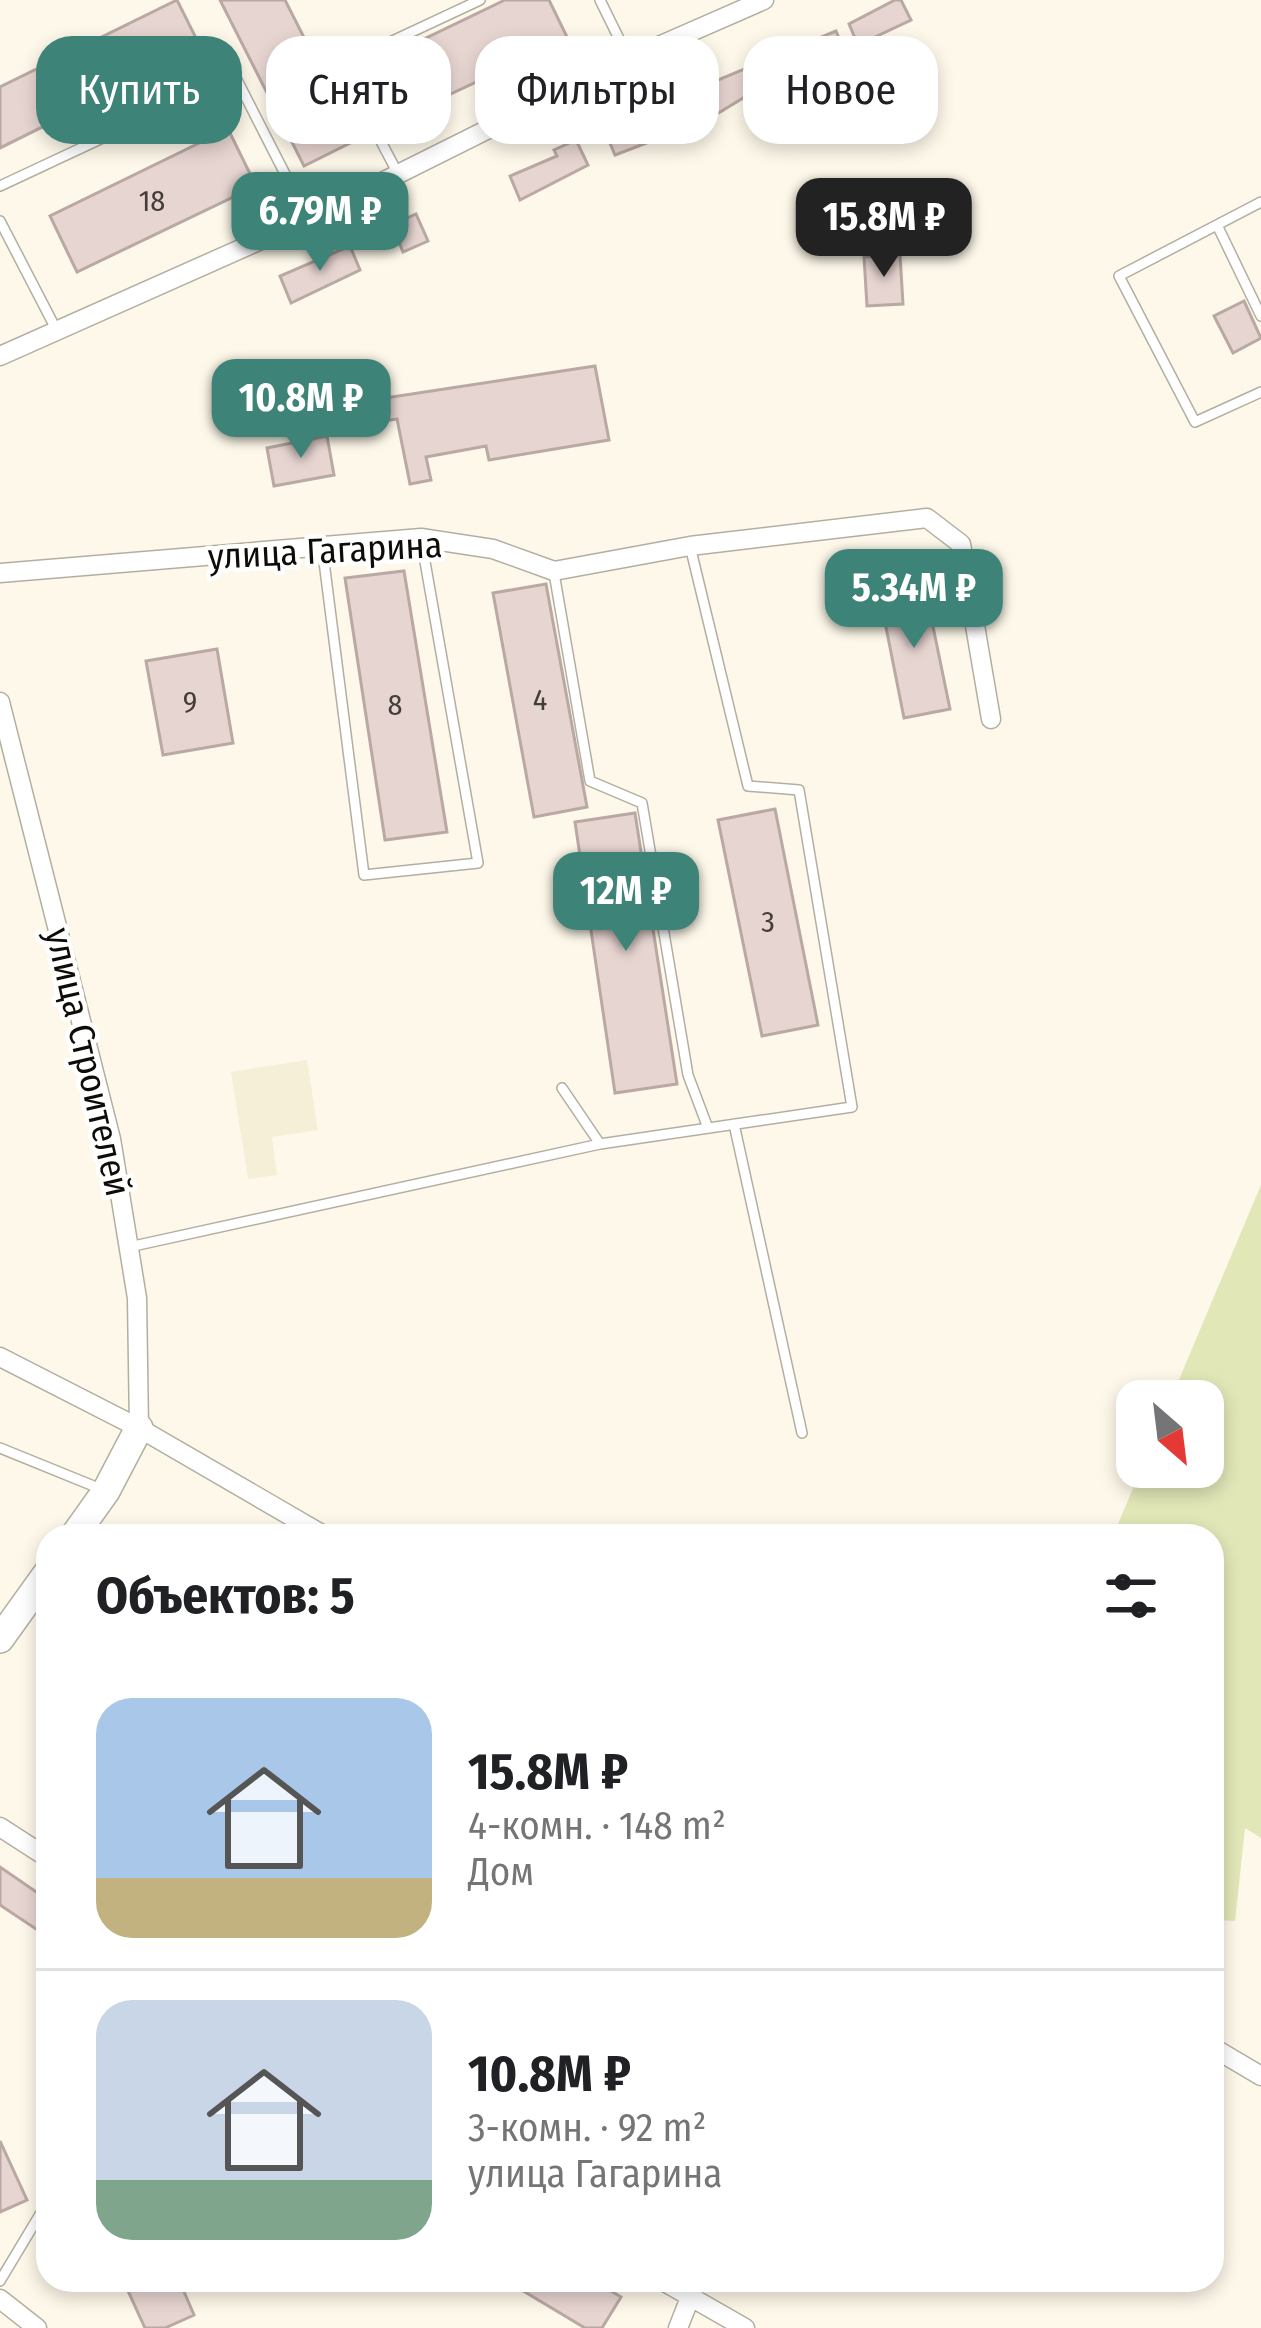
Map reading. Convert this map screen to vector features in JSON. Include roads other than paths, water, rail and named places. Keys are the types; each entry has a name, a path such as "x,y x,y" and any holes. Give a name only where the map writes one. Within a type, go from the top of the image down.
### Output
{"street":[{"path":"681,36 764,0"},
{"path":"0,356 308,219 475,134"},
{"path":"554,571 690,546 927,518 961,544 991,719"},
{"name":"улица Гагарина","path":"0,573 421,538 493,549 554,571"},
{"name":"улица Строителей","path":"0,702 111,1139 137,1298 139,1428"},
{"path":"0,1357 139,1428 305,1524"},
{"path":"83,1524 139,1428"},
{"path":"0,1639 36,1589"},
{"path":"0,1827 36,1850"},
{"path":"1224,2054 1261,2076"},
{"path":"678,2292 745,2328"},
{"path":"677,2328 693,2292"},
{"path":"0,2300 37,2328"}],"lane":[{"path":"397,172 341,65 480,0"},
{"path":"600,0 617,36"},
{"path":"0,186 235,76 308,219"},
{"path":"1261,202 1119,276 1195,422 1261,392"},
{"path":"0,221 57,331"},
{"path":"1218,227 1261,316"},
{"path":"322,546 364,874 478,863 421,538"},
{"path":"129,1247 600,1144 852,1107 799,790 748,786 690,546"},
{"path":"554,571 590,781 642,803 688,1075 708,1128"},
{"path":"562,1088 600,1144"},
{"path":"734,1124 802,1433"},
{"path":"0,1448 106,1491"},
{"path":"0,2281 36,2221"}]}
